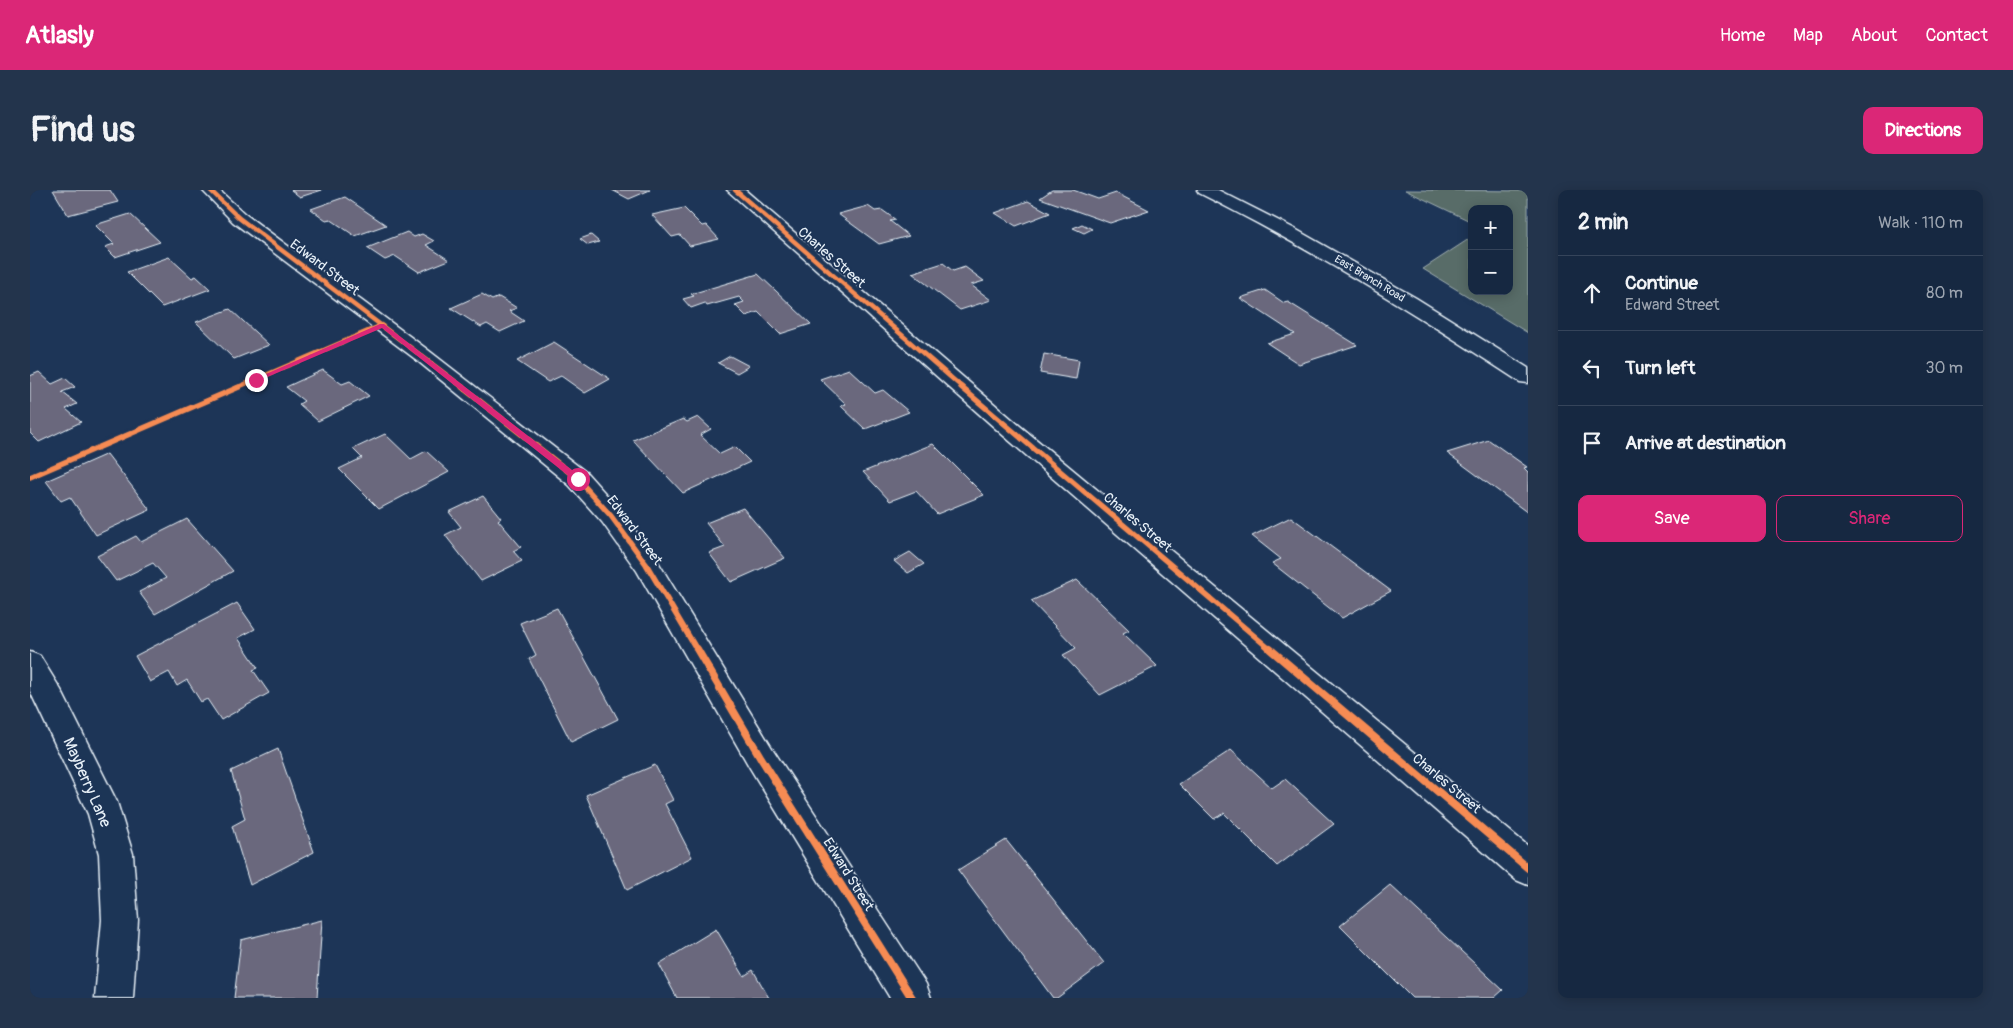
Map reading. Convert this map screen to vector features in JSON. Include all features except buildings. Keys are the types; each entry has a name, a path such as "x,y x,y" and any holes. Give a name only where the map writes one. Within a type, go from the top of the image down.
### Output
{"street":[{"name":"Edward Street","path":"210,190 239,218 421,354 578,479 611,516 646,564 761,758 912,998"},
{"name":"Charles Street","path":"735,190 1012,431 1528,868"},
{"name":"East Branch Road","path":"1205,190 1341,260 1528,377"},
{"name":"Mayberry Lane","path":"30,664 50,699 105,813 116,854 120,920 114,998"}],"green space":[{"path":"1405,190 1528,191 1528,333 1423,269 1468,240 1468,295 1513,295 1513,205 1468,205 1468,220"}],"cycle path":[{"path":"210,190 239,218 421,354 578,479 611,516 646,564 761,758 912,998"},
{"path":"735,190 1012,431 1528,868"},
{"path":"30,477 382,325"}],"route":[{"path":"256,380 382,325 578,479"}]}
